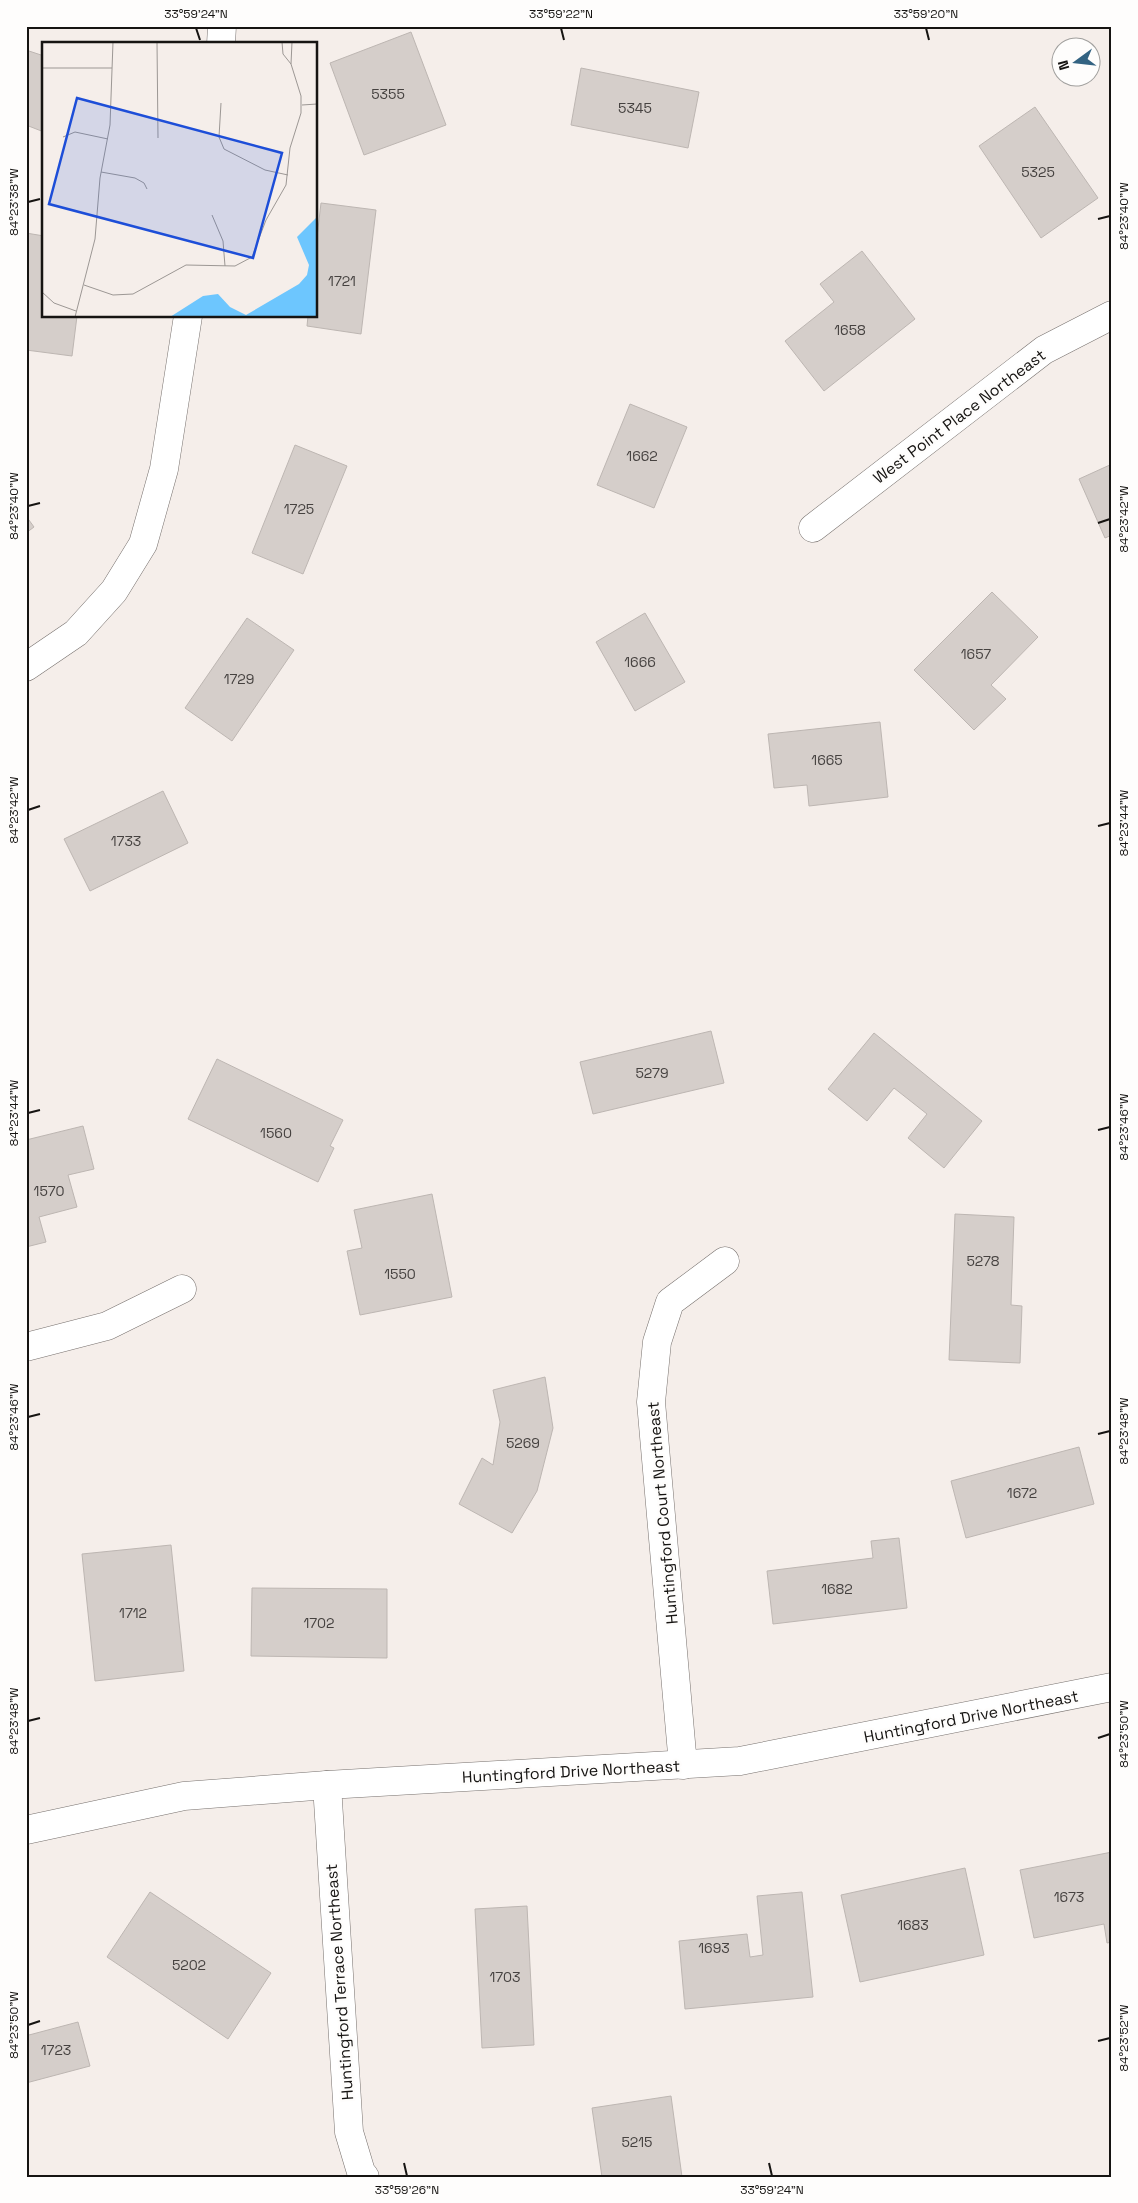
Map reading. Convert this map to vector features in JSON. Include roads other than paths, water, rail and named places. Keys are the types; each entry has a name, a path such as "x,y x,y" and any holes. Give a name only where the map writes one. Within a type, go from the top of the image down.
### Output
{"street":[{"path":"221,42 222,26"},
{"name":"West Point Place Northeast","path":"813,528 1044,350 1112,316"},
{"path":"26,666 76,634 114,591 143,544 164,468 188,318"},
{"name":"Huntingford Court Northeast","path":"683,1765 651,1402 657,1342 670,1302 725,1261"},
{"path":"26,1347 107,1326 182,1289"},
{"name":"Huntingford Drive Northeast","path":"26,1830 184,1796 327,1785 740,1761 803,1750 1112,1687"},
{"name":"Huntingford Terrace Northeast","path":"327,1785 349,2132 361,2172 365,2177"}]}
